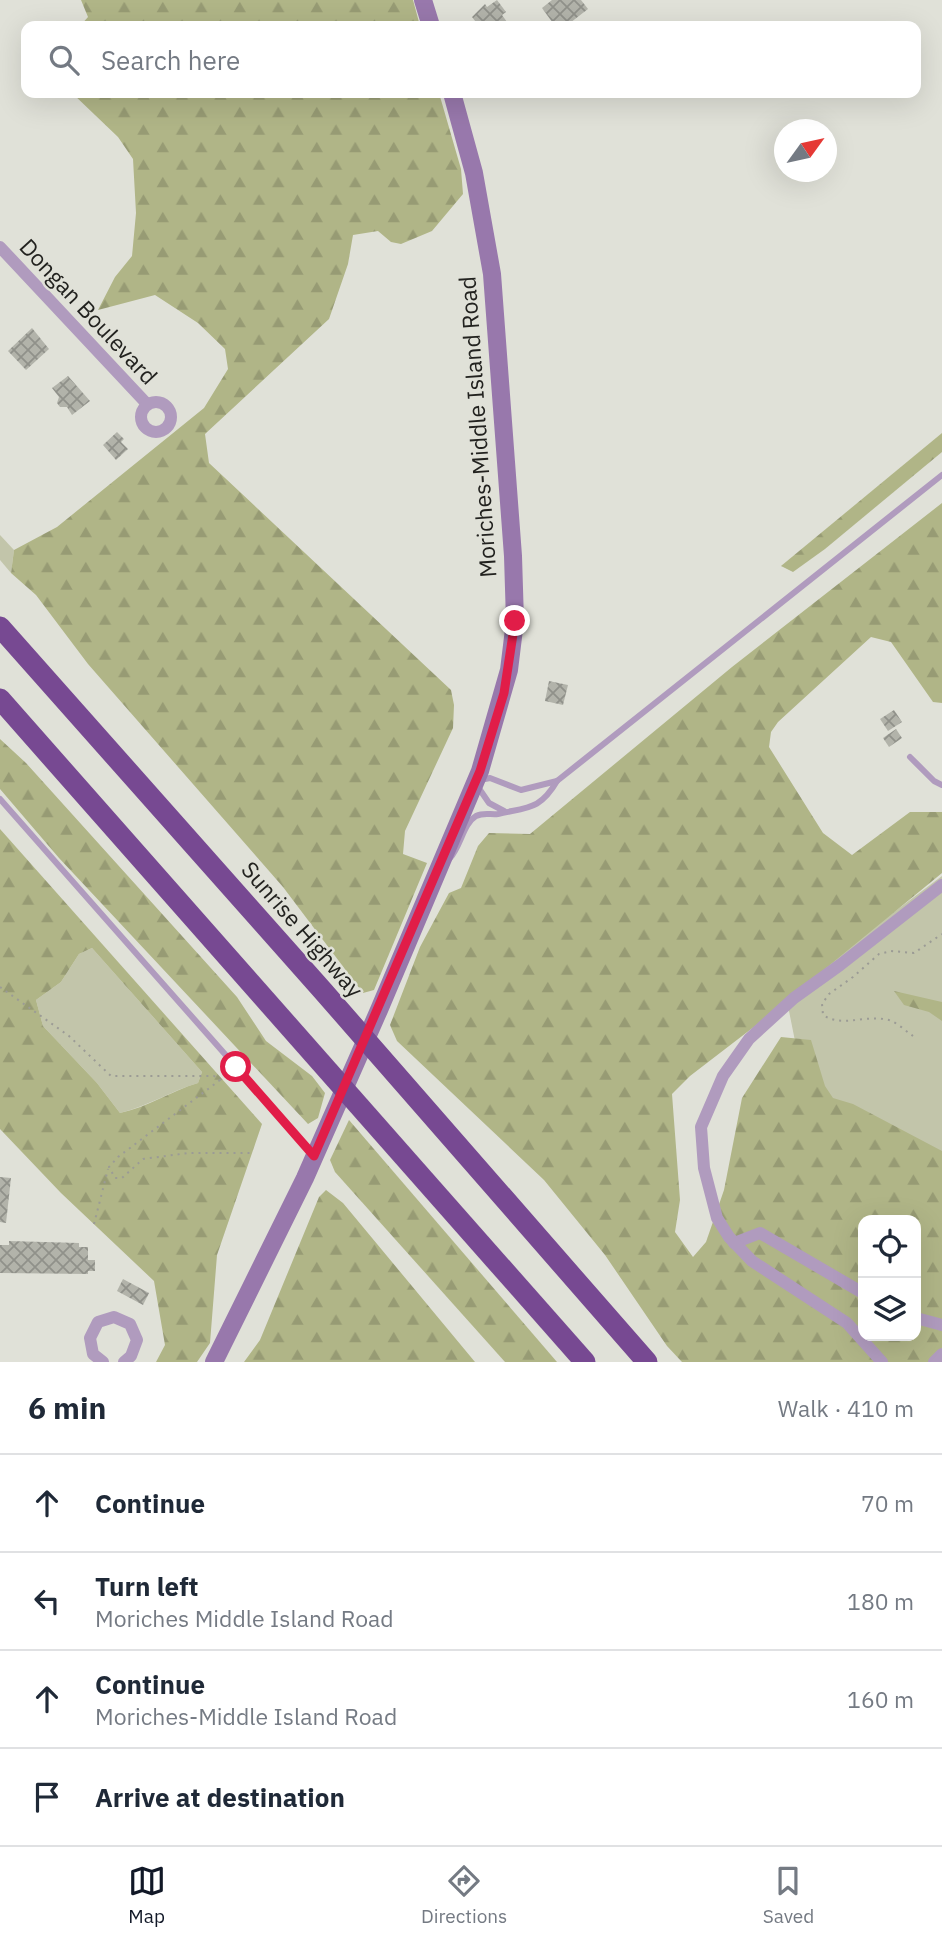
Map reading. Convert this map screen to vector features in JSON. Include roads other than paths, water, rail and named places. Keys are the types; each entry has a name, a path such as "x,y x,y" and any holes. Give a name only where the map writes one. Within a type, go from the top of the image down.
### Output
{"highway":[{"name":"Sunrise Highway","path":"0,627 647,1362"},
{"path":"0,699 585,1362"}],"main road":[{"path":"423,0 429,21"},
{"name":"Moriches-Middle Island Road","path":"314,1156 476,781 509,670 515,621 513,556 492,274 474,173 453,98"},
{"path":"214,1362 314,1156"}],"street":[{"name":"Dongan Boulevard","path":"0,247 148,404"},
{"path":"882,1362 847,1323 752,1261 734,1243 717,1218 704,1168 701,1127 723,1076 749,1039 794,998 942,885"},
{"path":"734,1243 760,1233 858,1290"},
{"path":"103,1362 93,1354 90,1338 98,1322 114,1317 130,1324 137,1340 131,1356 124,1362"},
{"path":"921,1319 942,1325"},
{"path":"934,1362 942,1354"}],"lane":[{"path":"504,811 489,803 481,794 476,781 490,778 521,790 557,780 942,475"},
{"path":"910,757 934,781 942,785"},
{"path":"435,874 455,852 474,817 504,811 522,811 548,797 557,780"},
{"path":"0,799 314,1156"}]}
